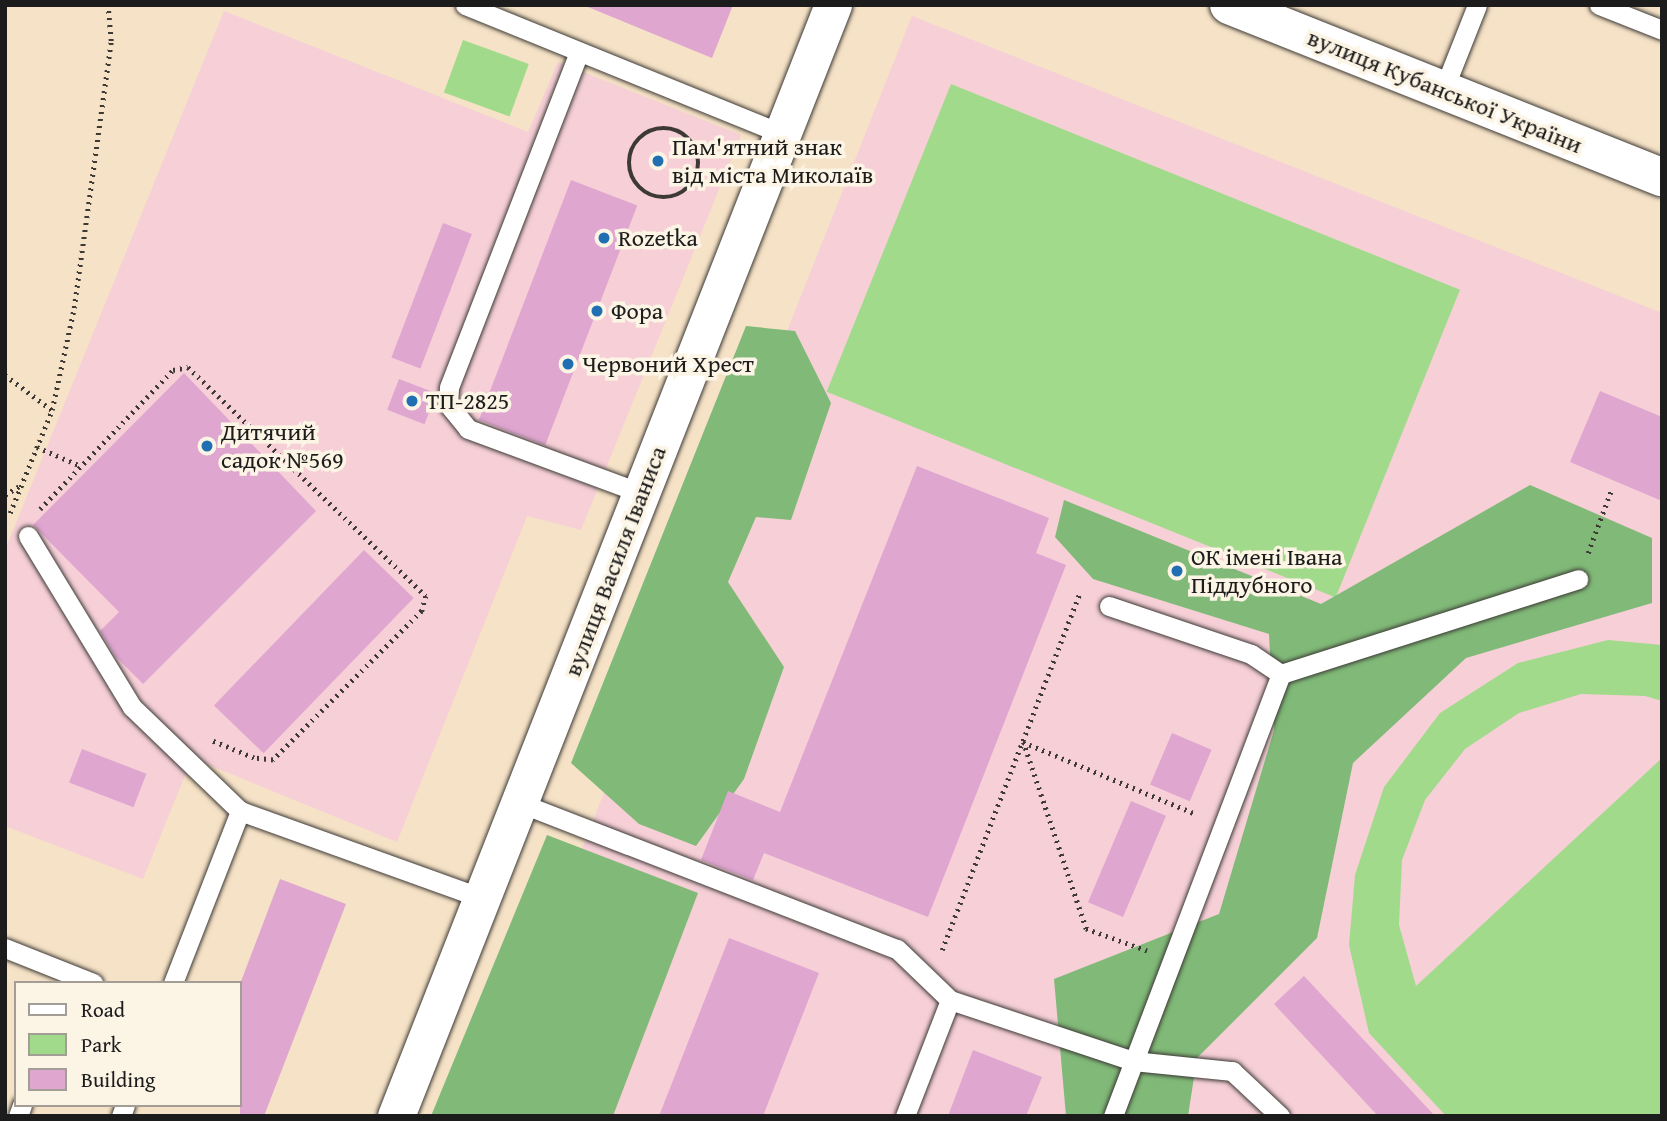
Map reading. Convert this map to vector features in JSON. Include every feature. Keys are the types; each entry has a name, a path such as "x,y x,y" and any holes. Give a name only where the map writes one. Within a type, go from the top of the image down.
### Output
{"street":[{"name":"вулиця Василя Іваниса","path":"396,1116 833,5"},
{"name":"вулиця Кубанської України","path":"1251,9 1443,91 1660,171"}],"lane":[{"path":"465,5 782,134"},
{"path":"1443,91 1477,5"},
{"path":"1599,5 1662,30"},
{"path":"579,52 449,387 448,404 468,429 641,493"},
{"path":"28,536 132,707 240,811 482,898"},
{"path":"1280,674 1578,579"},
{"path":"1109,606 1251,654 1280,674"},
{"path":"1113,1116 1280,674"},
{"path":"520,803 897,949 950,1000 1133,1061 1231,1071 1280,1116"},
{"path":"174,981 240,811"},
{"path":"5,947 71,979"},
{"path":"905,1116 950,1000"}],"path":[{"path":"5,524 52,410 74,308 111,41 108,5"},
{"path":"655,129 680,131 697,151 696,178 676,196 650,195 630,173 629,158 634,144 655,129"},
{"path":"28,536 30,520 81,466 173,370 188,367 426,596 422,611 274,760 254,758 205,738"},
{"path":"5,375 52,410"},
{"path":"37,447 81,466"},
{"path":"5,495 22,484"},
{"path":"1578,579 1612,488"},
{"path":"930,981 1080,593 1109,606"},
{"path":"1023,742 1223,825"},
{"path":"1023,742 1086,929 1171,960"}],"shaded area":[{"name":"Дитячий садок №569","path":"224,11 528,132 558,62 741,135 581,530 527,516 397,842 192,758 143,879 5,826 5,550"},
{"name":"ОК імені Івана Піддубного","path":"912,16 1662,313 1662,1116 476,1116"}],"green space":[{"path":"463,40 529,64 510,117 444,93"},
{"path":"951,84 1460,290 1336,597 827,392"},
{"path":"746,326 795,331 831,403 791,520 756,517 728,582 784,667 744,779 696,846 639,824 571,763"},
{"path":"1530,485 1652,538 1652,603 1466,658 1353,763 1317,938 1197,1058 1188,1116 1066,1116 1054,979 1219,914 1274,730 1269,634 1093,579 1055,537 1064,500 1321,604"},
{"path":"1608,640 1662,645 1662,701 1645,696 1581,694 1519,713 1465,749 1425,800 1402,860 1399,925 1416,986 1662,758 1662,1116 1446,1116 1369,1033 1349,945 1355,875 1384,787 1440,713 1518,663"},
{"path":"547,835 698,893 613,1116 431,1116"}],"building":[{"path":"583,5 733,5 712,58"},
{"path":"571,180 637,205 545,445 479,420"},
{"path":"443,223 472,234 420,369 391,357"},
{"path":"184,373 316,511 143,684 116,657 100,631 119,612 33,525"},
{"name":"ТП-2825","path":"399,379 436,393 425,424 387,410"},
{"path":"1600,391 1662,417 1662,501 1570,462"},
{"path":"917,466 1049,518 1036,553 1066,565 928,917 764,853 753,880 701,860 728,791 780,812"},
{"path":"364,550 414,598 264,753 214,705"},
{"path":"1172,733 1212,750 1190,801 1150,785"},
{"path":"82,749 146,774 134,807 69,783"},
{"path":"1131,801 1166,816 1123,917 1088,902"},
{"path":"280,879 346,904 264,1116 240,1116 241,981"},
{"path":"729,938 819,973 763,1116 659,1116"},
{"path":"1304,976 1435,1116 1378,1116 1274,1004"},
{"path":"973,1050 1042,1077 1026,1116 948,1116"}],"place":[{"name":"Пам'ятний знак від міста Миколаїв","path":"658,161"},
{"name":"Rozetka","path":"604,238"},
{"name":"Фора","path":"597,311"},
{"name":"Червоний Хрест","path":"568,364"},
{"name":"ТП-2825","path":"412,401"},
{"name":"Дитячий садок №569","path":"207,446"},
{"name":"ОК імені Івана Піддубного","path":"1177,571"}]}
